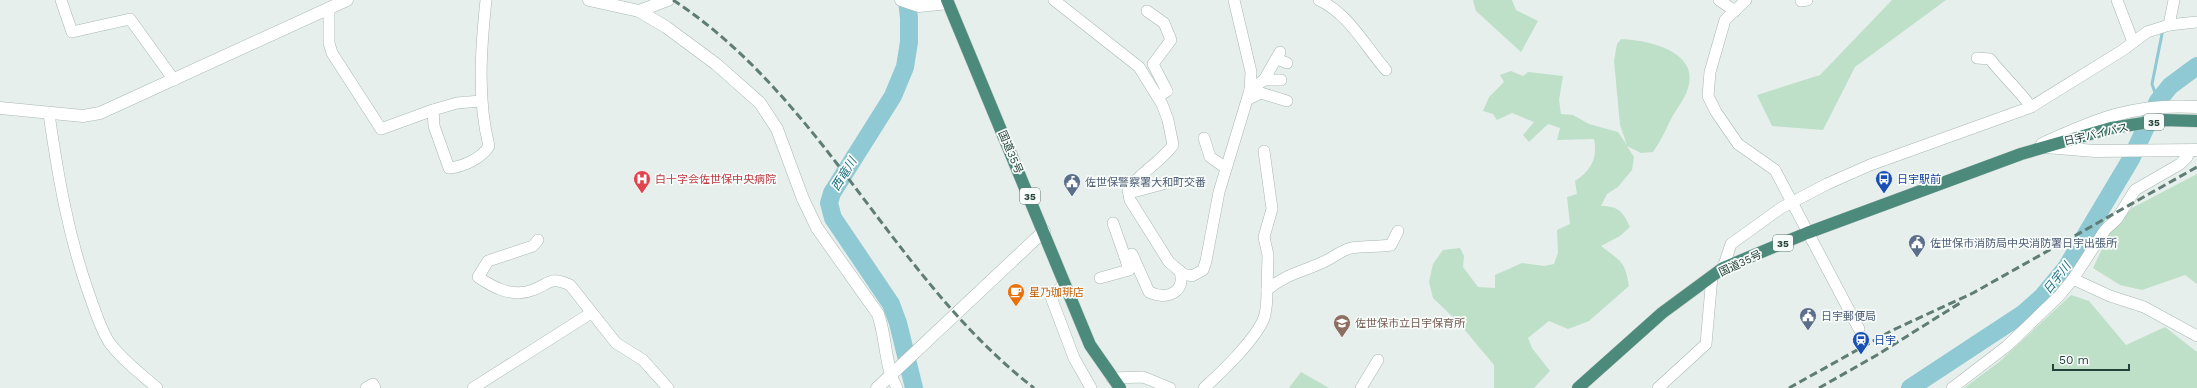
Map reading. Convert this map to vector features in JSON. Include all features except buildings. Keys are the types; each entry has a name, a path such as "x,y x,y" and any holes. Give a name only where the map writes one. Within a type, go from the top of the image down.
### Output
{"highway":[{"name":"国道35号","path":"947,1 1044,231 1090,345 1120,388"},
{"name":"日宇バイパス","path":"2021,154 2111,128 2164,120 2197,121"},
{"name":"国道35号","path":"1584,386 1662,313 1723,268 1807,233 2021,154"}],"street":[{"path":"61,0 72,32 130,19 174,80"},
{"path":"0,108 49,114 83,116 100,113 347,0"},
{"path":"432,110 434,126 449,168 457,167 474,159 489,146 482,102 481,56 486,0"},
{"path":"589,0 639,11 666,27 716,64 760,104 777,129 802,199 817,228 878,314 891,375 897,388"},
{"path":"639,11 668,0"},
{"path":"900,0 919,6 947,1"},
{"path":"1054,0 1139,67 1158,97 1168,120 1173,145 1160,160 1134,181 1128,193 1130,200 1163,254 1180,271 1192,276 1203,270 1219,192 1249,95 1251,72 1234,0"},
{"path":"1319,0 1336,10 1358,34 1386,70"},
{"path":"1719,0 1735,11"},
{"path":"1746,0 1725,20 1716,46 1710,72 1708,96 1716,112 1738,144 1775,170 1859,329"},
{"path":"2117,0 2133,42"},
{"path":"2165,26 2174,0"},
{"path":"329,8 329,43 332,53 381,130 432,110 457,103 482,102"},
{"path":"1147,12 1164,23 1171,40 1153,64 1167,91 1158,97"},
{"path":"1723,268 1731,244 1780,208 1827,184 1870,165 2031,107 2147,32 2165,26 2197,22"},
{"path":"1249,95 1264,80 1278,55 1287,64"},
{"path":"1977,58 1990,59 1999,72 2021,93 2031,107"},
{"path":"1264,80 1281,80"},
{"path":"1249,95 1261,94 1287,102"},
{"path":"2021,154 2092,121 2138,110 2178,106 2197,107"},
{"path":"49,114 60,188 74,250 100,323 109,342 125,360 157,388"},
{"path":"1204,138 1210,157 1226,168"},
{"path":"2044,147 2095,151 2194,150"},
{"path":"1952,388 2007,346 2030,326 2073,279 2105,230 2118,219 2135,190 2180,164 2194,150"},
{"path":"1204,388 1244,347 1264,318 1267,290 1268,255 1264,237 1272,209 1264,151"},
{"path":"1128,193 1163,184"},
{"path":"1100,278 1129,270 1113,223"},
{"path":"877,388 1044,231"},
{"path":"1267,290 1288,275 1324,263 1338,252 1351,248 1391,245 1398,231"},
{"path":"538,240 533,246 488,261 478,277 509,293 524,293 534,290 549,281 559,280 570,285 616,343 643,360 668,388"},
{"path":"1125,257 1132,254 1149,292 1156,295 1164,297 1174,292 1181,286 1182,279 1180,271"},
{"path":"1658,388 1706,344 1712,276"},
{"path":"2073,279 2110,296 2144,307 2197,336"},
{"path":"1065,283 1051,297 1074,358 1091,388"},
{"path":"473,388 591,313"},
{"path":"1361,388 1378,360"},
{"path":"1112,378 1126,376 1143,377 1170,388"},
{"path":"366,388 373,384 375,388"}],"green space":[{"path":"1473,0 1512,0 1516,10 1538,21 1521,52 1476,11"},
{"path":"1892,0 1946,0 1855,67 1823,130 1772,126 1757,95 1820,75"},
{"path":"1621,39 1643,42 1667,49 1677,55 1685,63 1689,72 1689,84 1686,93 1656,148 1653,152 1641,153 1627,146 1634,157 1632,170 1618,187 1607,194 1601,206 1612,207 1620,211 1630,227 1620,236 1601,246 1621,262 1626,271 1629,286 1589,321 1568,329 1549,321 1528,338 1532,348 1550,371 1534,388 1494,388 1494,365 1458,322 1433,298 1429,282 1433,264 1443,250 1460,248 1464,256 1463,267 1478,287 1495,288 1495,275 1522,263 1544,266 1554,264 1558,253 1557,230 1570,224 1567,197 1577,194 1575,181 1585,173 1592,163 1595,146 1594,139 1557,140 1560,128 1548,124 1529,142 1523,135 1534,122 1512,113 1497,120 1493,114 1483,111 1489,97 1504,82 1500,75 1511,71 1523,76 1528,72 1563,76 1559,100 1561,114 1573,115 1589,124 1618,132 1627,145 1620,125 1614,61 1617,44"},
{"path":"2197,174 2197,284 2185,275 2142,290 2120,285 2093,268 2109,234 2132,208"},
{"path":"2071,295 2089,301 2126,345 2165,327 2197,352 2197,388 1964,388 1999,362"},
{"path":"1301,372 1329,388 1289,388"}],"waterway":[{"name":"西竜川","path":"907,0 909,42 905,67 893,96 832,193 829,203 833,218 891,304 898,323 914,388"},
{"path":"2158,101 2152,84 2163,29"},
{"name":"日宇川","path":"1910,388 2024,313 2042,297 2066,268 2131,159 2158,101 2170,86 2197,66"}],"railway":[{"path":"673,0 726,41 773,87 816,138 939,295 984,344 1034,388"},
{"path":"1789,388 1893,330 1973,293 2197,167"},
{"path":"1819,388 1877,355 1960,303"}],"place":[{"name":"白十字会佐世保中央病院","path":"642,194"},
{"name":"日宇駅前","path":"1884,194"},
{"name":"佐世保警察署大和町交番","path":"1072,197"},
{"name":"佐世保市消防局中央消防署日宇出張所","path":"1917,258"},
{"name":"星乃珈琲店","path":"1016,307"},
{"name":"日宇郵便局","path":"1808,331"},
{"name":"佐世保市立日宇保育所","path":"1342,338"},
{"name":"日宇","path":"1861,355"}]}
